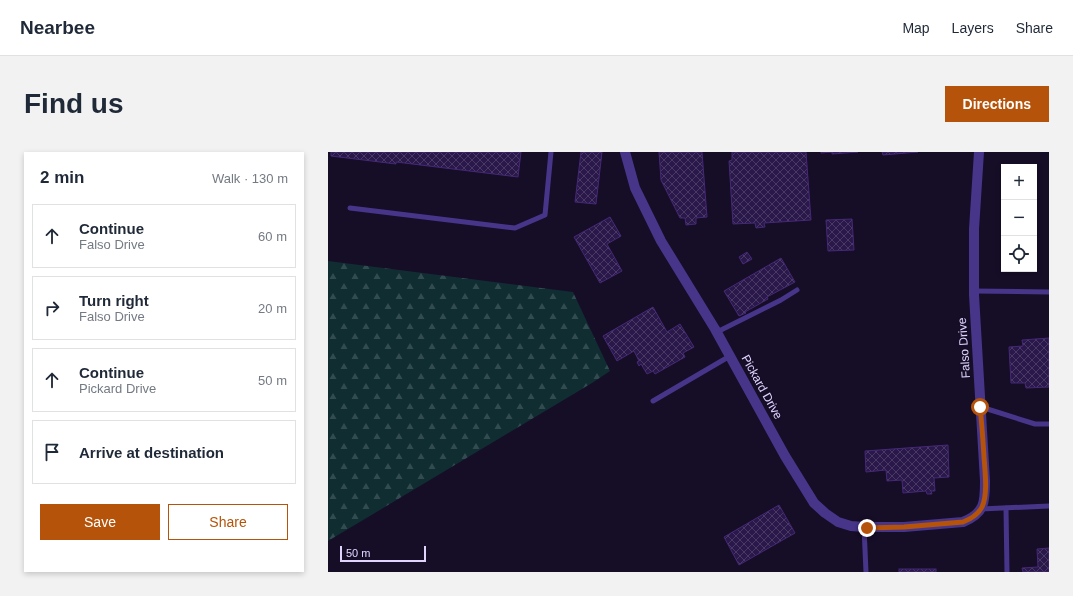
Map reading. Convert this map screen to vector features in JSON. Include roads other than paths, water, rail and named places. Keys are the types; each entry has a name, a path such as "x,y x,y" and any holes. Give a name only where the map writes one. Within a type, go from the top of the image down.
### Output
{"street":[{"name":"Pickard Drive","path":"625,152 635,188 661,242 717,332 785,456 814,503 838,522 851,526 864,527 904,527 963,522 972,519 981,509"},
{"name":"Falso Drive","path":"979,152 974,229 974,291 985,481 985,495 981,509"}],"lane":[{"path":"350,208 515,228 545,215 551,152"},
{"path":"717,332 797,290"},
{"path":"974,291 1049,292"},
{"path":"653,401 730,356"},
{"path":"980,407 1035,424 1049,424"},
{"path":"981,509 1049,506"},
{"path":"1006,508 1007,572"},
{"path":"864,527 866,572"}]}
